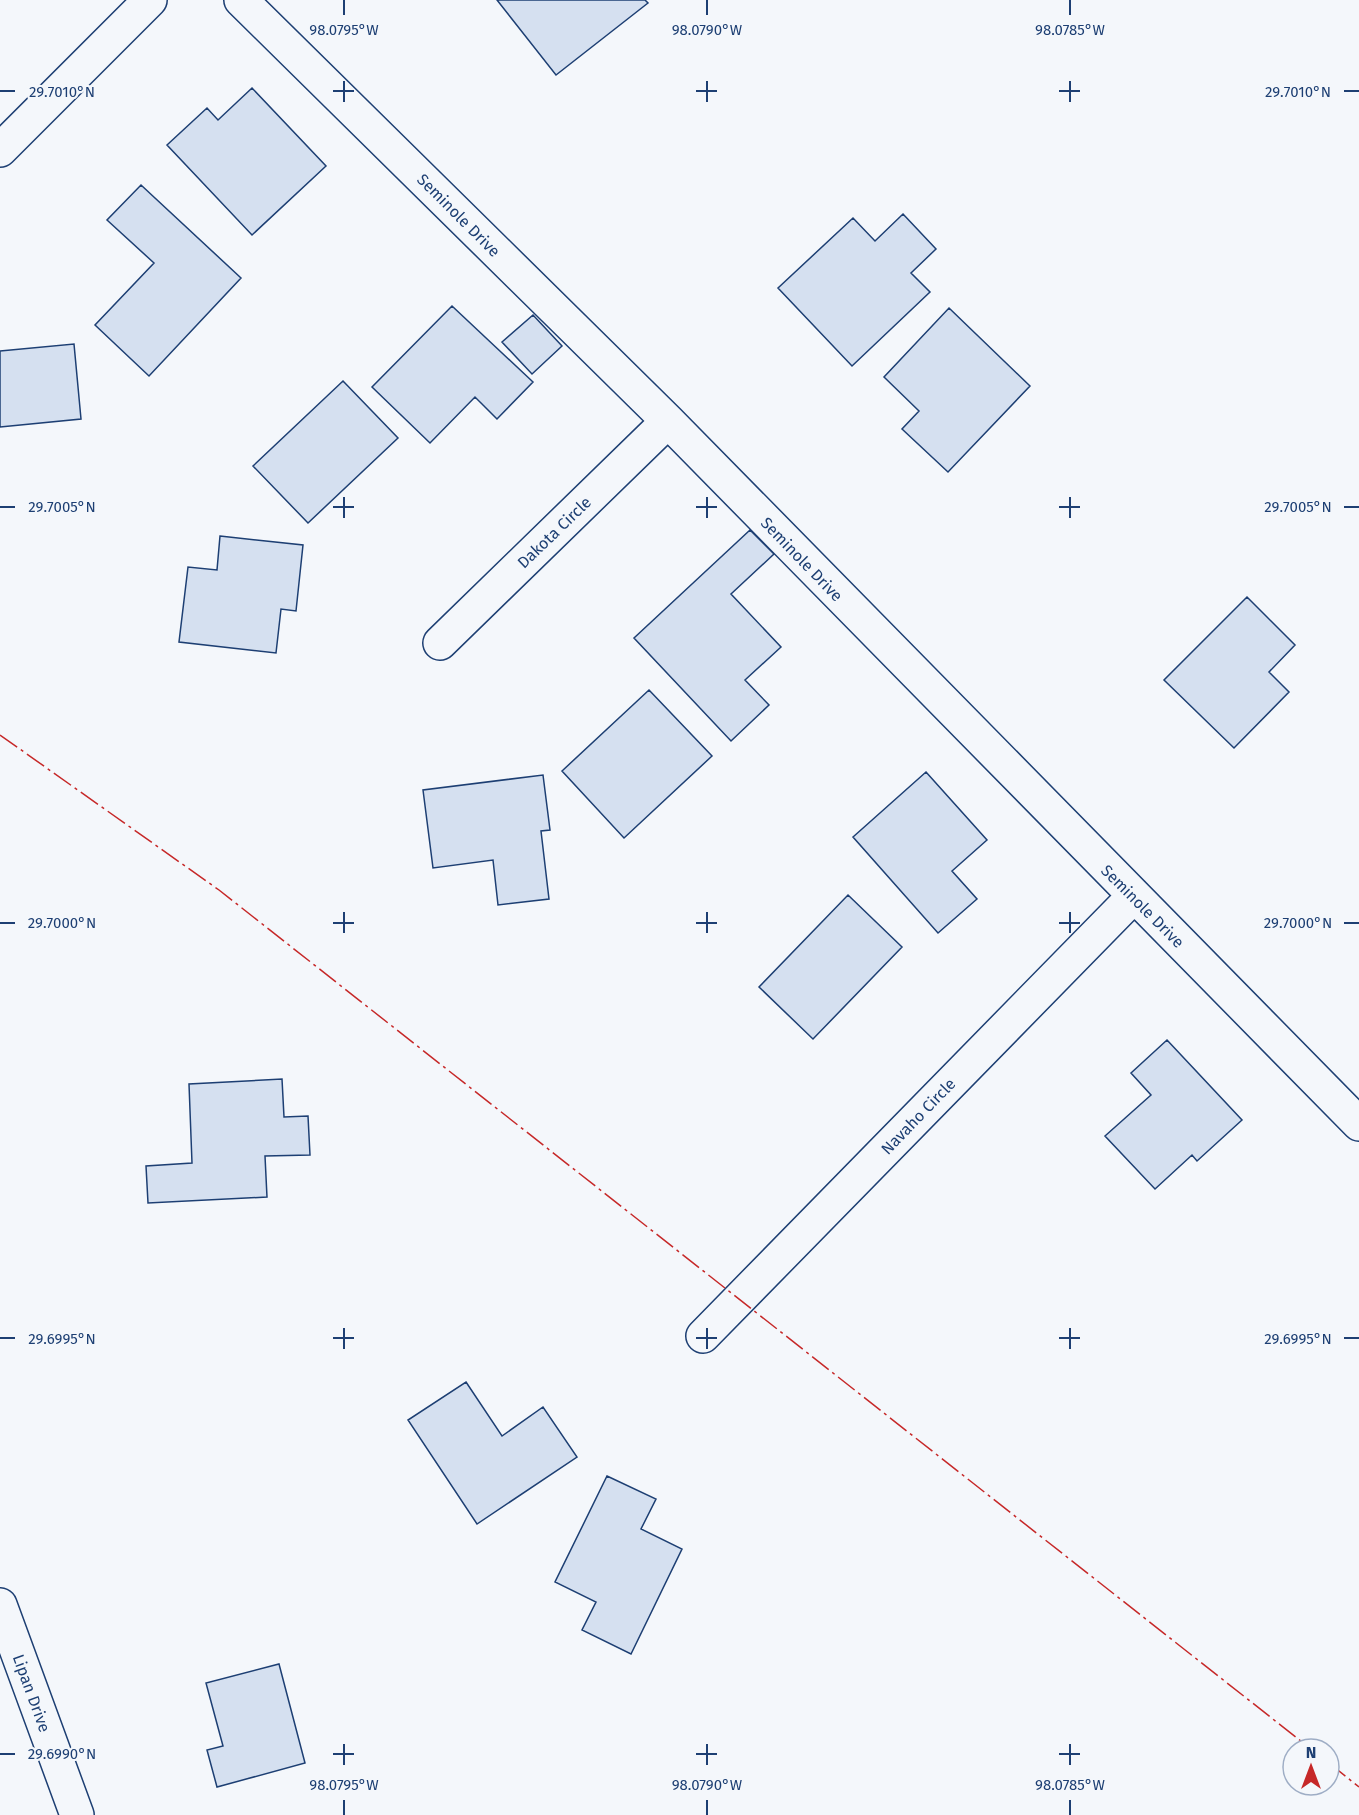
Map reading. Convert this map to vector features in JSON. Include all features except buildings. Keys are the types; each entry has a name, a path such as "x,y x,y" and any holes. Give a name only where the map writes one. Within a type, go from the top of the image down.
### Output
{"street":[{"path":"0,150 150,0"},
{"name":"Seminole Drive","path":"241,0 668,422 1133,897 1359,1124"},
{"name":"Dakota Circle","path":"440,643 668,422"},
{"name":"Navaho Circle","path":"703,1336 1133,897"},
{"name":"Lipan Drive","path":"1,1611 77,1815"}],"power":[{"path":"0,735 219,890 1296,1737"},
{"path":"1341,1773 1359,1787"}]}
